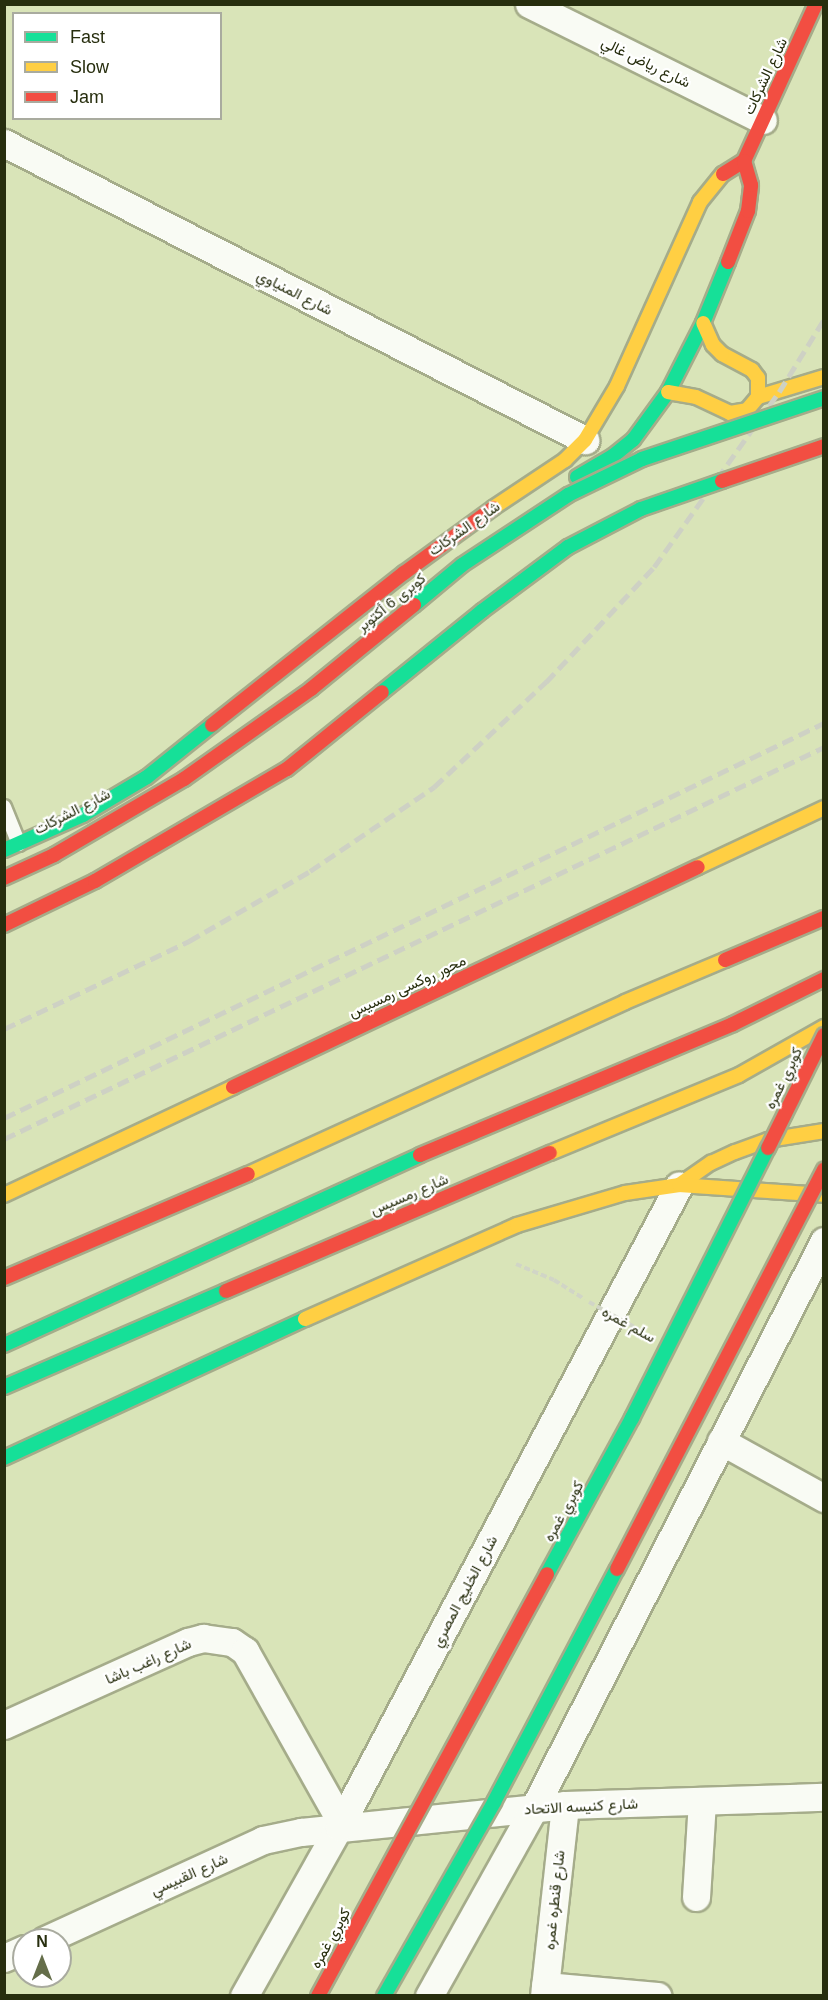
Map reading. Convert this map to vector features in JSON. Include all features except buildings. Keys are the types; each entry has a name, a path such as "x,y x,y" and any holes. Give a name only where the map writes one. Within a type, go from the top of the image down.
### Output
{"main road":[{"name":"شارع الشركات","path":"4,850 12,836 83,815 147,777 467,526 565,460 585,440 617,386 700,202 718,177 744,161 816,4"},
{"name":"شارع الشركات","path":"523,508 613,456 647,423 668,392 703,323 748,211 751,185 744,161"},
{"path":"703,323 714,345 722,354 752,370 758,378 758,397"},
{"path":"668,392 696,397 730,413 747,410 758,397 824,377"},
{"name":"كوبرى 6 أكتوبر","path":"4,878 54,855 184,779 311,689 462,565 568,495 642,459 824,398"},
{"path":"4,925 95,881 190,828 287,769 482,611 568,547 641,509 824,446"},
{"name":"شارع الشركات","path":"436,568 496,525"},
{"path":"467,526 463,536 472,542"},
{"name":"شارع الشركات","path":"4,864 138,796 171,774 303,671"},
{"name":"محور روكسى رمسيس","path":"4,1195 824,808"},
{"path":"4,1278 187,1202 625,1002 824,918"},
{"path":"4,1345 409,1160 733,1024 824,979"},
{"name":"شارع رمسيس","path":"4,1387 448,1195 739,1075 824,1027"},
{"name":"كوبري غمره","path":"318,1995 632,1418 824,1035"},
{"path":"679,1185 711,1163 735,1152 768,1140 824,1131"},
{"path":"384,1995 488,1812 690,1430 824,1169"},
{"path":"4,1458 394,1278 517,1225 575,1206 625,1193 679,1185 824,1195"}],"street":[{"name":"شارع رياض غالي","path":"529,4 762,120"},
{"name":"شارع المنياوي","path":"4,143 585,440"},
{"name":"شارع الخليج المصري","path":"244,1995 340,1825 679,1185"},
{"path":"429,1995 534,1808 824,1241"},
{"path":"4,1465 58,1434"},
{"path":"721,1441 824,1498"},
{"name":"شارع راغب باشا","path":"4,1725 188,1642 203,1638 232,1642 245,1651 340,1825"},
{"name":"شارع كنيسه الاتحاد","path":"340,1825 565,1805 824,1797"},
{"path":"696,1897 702,1801"},
{"name":"شارع قنطره غمره","path":"545,1991 565,1805"},
{"name":"شارع القبيسي","path":"71,1928 263,1840 340,1825"},
{"path":"545,1991 658,1995"}],"lane":[{"path":"4,807 12,836"}],"path":[{"name":"سلم غمره","path":"471,1245 554,1280 668,1346"}],"railway":[{"path":"4,1029 189,941 310,871 434,787 546,682 654,567 779,392 824,319"},
{"path":"4,1118 824,723"},
{"path":"4,1139 824,747"}],"traffic: fast":[{"path":"577,477 613,456 633,440 668,392 703,323 728,262"},
{"path":"414,605 462,565 568,495 642,459 824,398"},
{"path":"382,692 482,611 568,547 641,509 722,481"},
{"path":"4,850 83,815 147,777 212,725"},
{"path":"547,1574 632,1418 768,1148"},
{"path":"4,1345 420,1155"},
{"path":"4,1387 226,1291"},
{"path":"4,1458 305,1319"},
{"path":"384,1996 494,1802 617,1569"}],"traffic: slow":[{"path":"493,508 565,460 585,440 617,386 700,202 723,174"},
{"path":"668,392 696,397 730,413 747,410 758,397 758,378 752,370 722,354 713,345 703,323"},
{"path":"758,397 824,377"},
{"path":"698,867 824,808"},
{"path":"248,1174 625,1002 725,960"},
{"path":"550,1153 739,1075 824,1027"},
{"path":"4,1195 233,1087"},
{"path":"679,1185 711,1163 735,1152 768,1140 824,1131"},
{"path":"305,1319 517,1225 625,1193 679,1185 824,1195"}],"traffic: jam":[{"path":"723,174 744,161 816,4"},
{"path":"728,262 748,211 751,185 744,161"},
{"path":"722,481 824,446"},
{"path":"212,725 404,573 493,508"},
{"path":"4,878 54,855 184,779 311,689 414,605"},
{"path":"4,925 95,881 287,769 382,692"},
{"path":"233,1087 698,867"},
{"path":"725,960 824,918"},
{"path":"420,1155 733,1024 824,979"},
{"path":"768,1148 824,1035"},
{"path":"226,1291 550,1153"},
{"path":"617,1569 824,1169"},
{"path":"4,1278 248,1174"},
{"path":"318,1996 547,1574"}]}
